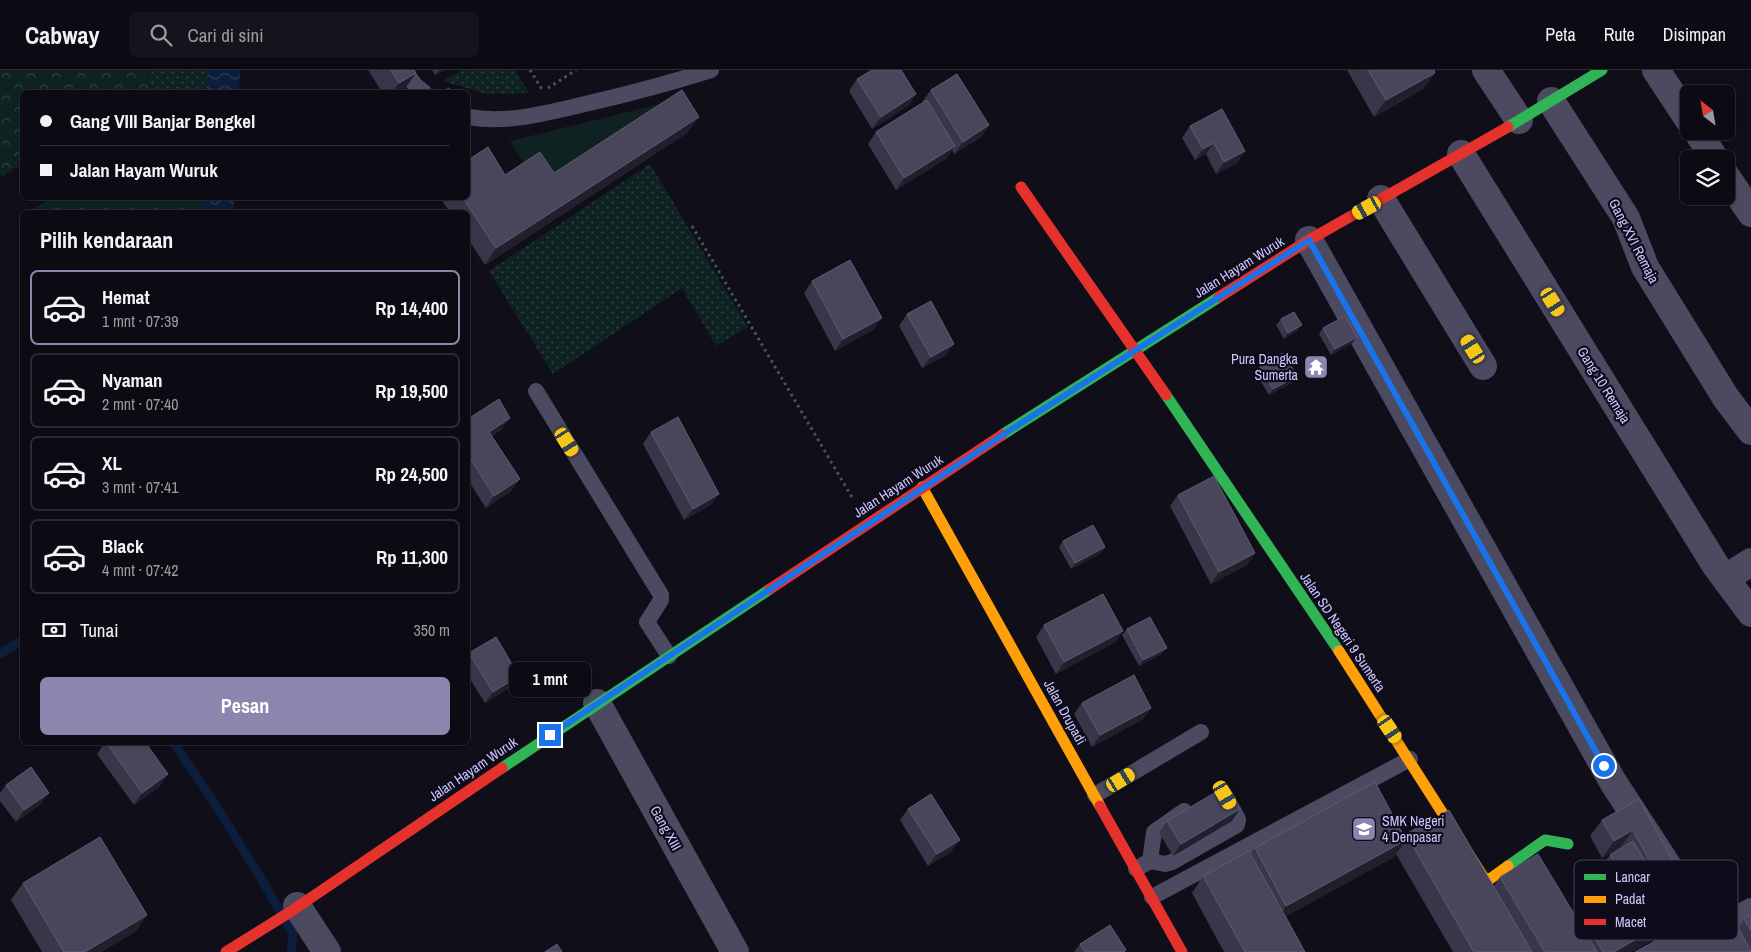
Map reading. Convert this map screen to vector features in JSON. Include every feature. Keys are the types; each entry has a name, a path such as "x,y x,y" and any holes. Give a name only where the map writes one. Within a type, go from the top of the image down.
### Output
{"main road":[{"name":"Jalan Hayam Wuruk","path":"226,952 922,487 1136,349 1309,240 1520,120 1602,70"},
{"name":"Jalan SD Negeri 9 Sumerta","path":"1021,187 1136,349 1410,758 1484,878 1490,878 1545,840 1568,844"},
{"name":"Jalan Drupadi","path":"922,487 1095,795 1143,865 1152,897 1182,952"}],"street":[{"path":"1486,70 1520,120"},
{"path":"1656,70 1680,106"},
{"name":"Gang XVI Remaja","path":"1551,101 1626,218 1645,267 1726,398 1751,431"},
{"name":"Gang 10 Remaja","path":"1461,154 1716,566 1751,613"},
{"path":"1735,189 1751,213"},
{"path":"1381,199 1484,366"},
{"path":"1309,240 1613,782 1664,860"},
{"name":"Gang XIII","path":"597,703 735,952"},
{"path":"293,909 327,952"},
{"path":"1738,920 1751,912"}],"lane":[{"path":"404,70 415,85 421,90"},
{"path":"470,117 486,120 525,118 656,88 711,70"},
{"path":"536,391 661,595 661,600 648,622 669,656"},
{"path":"1095,795 1201,732"},
{"path":"1152,897 1410,758"},
{"path":"1197,804 1154,832 1143,865 1172,862 1237,825 1238,819 1225,795 1219,792 1212,794"}],"path":[{"path":"530,70 546,96"},
{"path":"543,90 575,70"},
{"path":"692,226 855,501"}],"green space":[{"path":"0,70 148,70 150,90 20,90 20,165 2,177 0,174"},
{"path":"148,70 208,70 206,90 150,90"},
{"path":"461,70 515,70 529,93 486,94 443,81"},
{"path":"667,102 542,190 510,141"},
{"path":"650,164 748,327 716,346 682,288 553,374 489,271"},
{"path":"49,200 201,200 202,210 32,210"}],"water":[{"path":"208,70 240,70 239,90 206,90"},
{"path":"201,200 234,200 234,210 202,210"}],"building":[{"path":"391,70 414,70 416,73 399,83"},
{"path":"872,70 901,70 916,94 881,117 857,79"},
{"path":"1368,70 1434,70 1435,73 1386,100"},
{"path":"957,74 989,125 963,142 931,90"},
{"path":"682,90 699,117 496,248 464,200 470,200 470,159 488,147 505,175 540,152 554,173"},
{"path":"927,100 955,146 904,178 876,132"},
{"path":"1222,109 1245,151 1224,162 1214,143 1203,149 1190,126"},
{"path":"850,260 882,318 843,339 812,281"},
{"path":"931,301 954,344 931,357 907,314"},
{"path":"1294,312 1302,325 1288,333 1281,319"},
{"path":"1345,316 1357,337 1335,349 1323,328"},
{"path":"1283,353 1297,376 1273,389 1260,366"},
{"path":"499,399 510,418 489,432 520,479 494,496 470,458 470,418"},
{"path":"678,417 719,494 693,509 651,432"},
{"path":"1214,476 1255,553 1219,572 1178,495"},
{"path":"1093,525 1105,547 1075,563 1063,541"},
{"path":"1103,594 1123,631 1064,662 1044,625"},
{"path":"1150,617 1167,648 1143,660 1127,629"},
{"path":"496,637 519,676 493,692 470,652"},
{"path":"1134,675 1151,708 1100,735 1082,703"},
{"path":"108,745 147,745 168,774 142,793"},
{"path":"31,767 49,793 24,810 6,785"},
{"path":"1375,782 1406,840 1286,906 1255,848"},
{"path":"1226,786 1240,809 1181,844 1167,821"},
{"path":"931,794 960,840 937,854 908,809"},
{"path":"1639,799 1672,860 1649,860 1633,830 1614,841 1602,820"},
{"path":"1449,810 1532,952 1474,952 1406,834"},
{"path":"100,837 147,915 85,952 64,952 23,883"},
{"path":"1633,841 1645,860 1613,860 1610,855"},
{"path":"1249,851 1305,952 1245,952 1203,876"},
{"path":"1538,854 1574,914 1574,940 1590,940 1597,952 1545,952 1500,877"},
{"path":"1751,915 1751,931 1744,919"},
{"path":"1110,925 1126,950 1124,952 1085,952 1080,944"},
{"path":"1738,927 1751,952 1635,952 1657,940 1738,940"},
{"path":"1596,940 1635,940 1614,952 1603,952"},
{"path":"557,944 562,952 545,952"}],"waterway":[{"path":"0,654 20,641"},
{"path":"175,745 210,796 293,934 291,952"}],"traffic: fast":[{"path":"1508,127 1602,70"},
{"path":"1002,435 1219,297"},
{"path":"1166,395 1339,651"},
{"path":"502,768 770,589"},
{"path":"1508,866 1545,840 1568,844"}],"traffic: slow":[{"path":"922,487 1100,806"},
{"path":"1339,651 1484,878 1490,879 1508,866"}],"traffic: jam":[{"path":"1219,297 1309,240 1508,127"},
{"path":"1021,187 1166,395"},
{"path":"770,589 1002,435"},
{"path":"226,952 290,912 502,768"},
{"path":"1100,806 1182,952"}],"place":[{"name":"Pura Dangka Sumerta","path":"1316,367"},
{"name":"SMK Negeri 4 Denpasar","path":"1364,829"}],"route":[{"path":"550,735 1018,425 1309,240 1604,766"}]}
